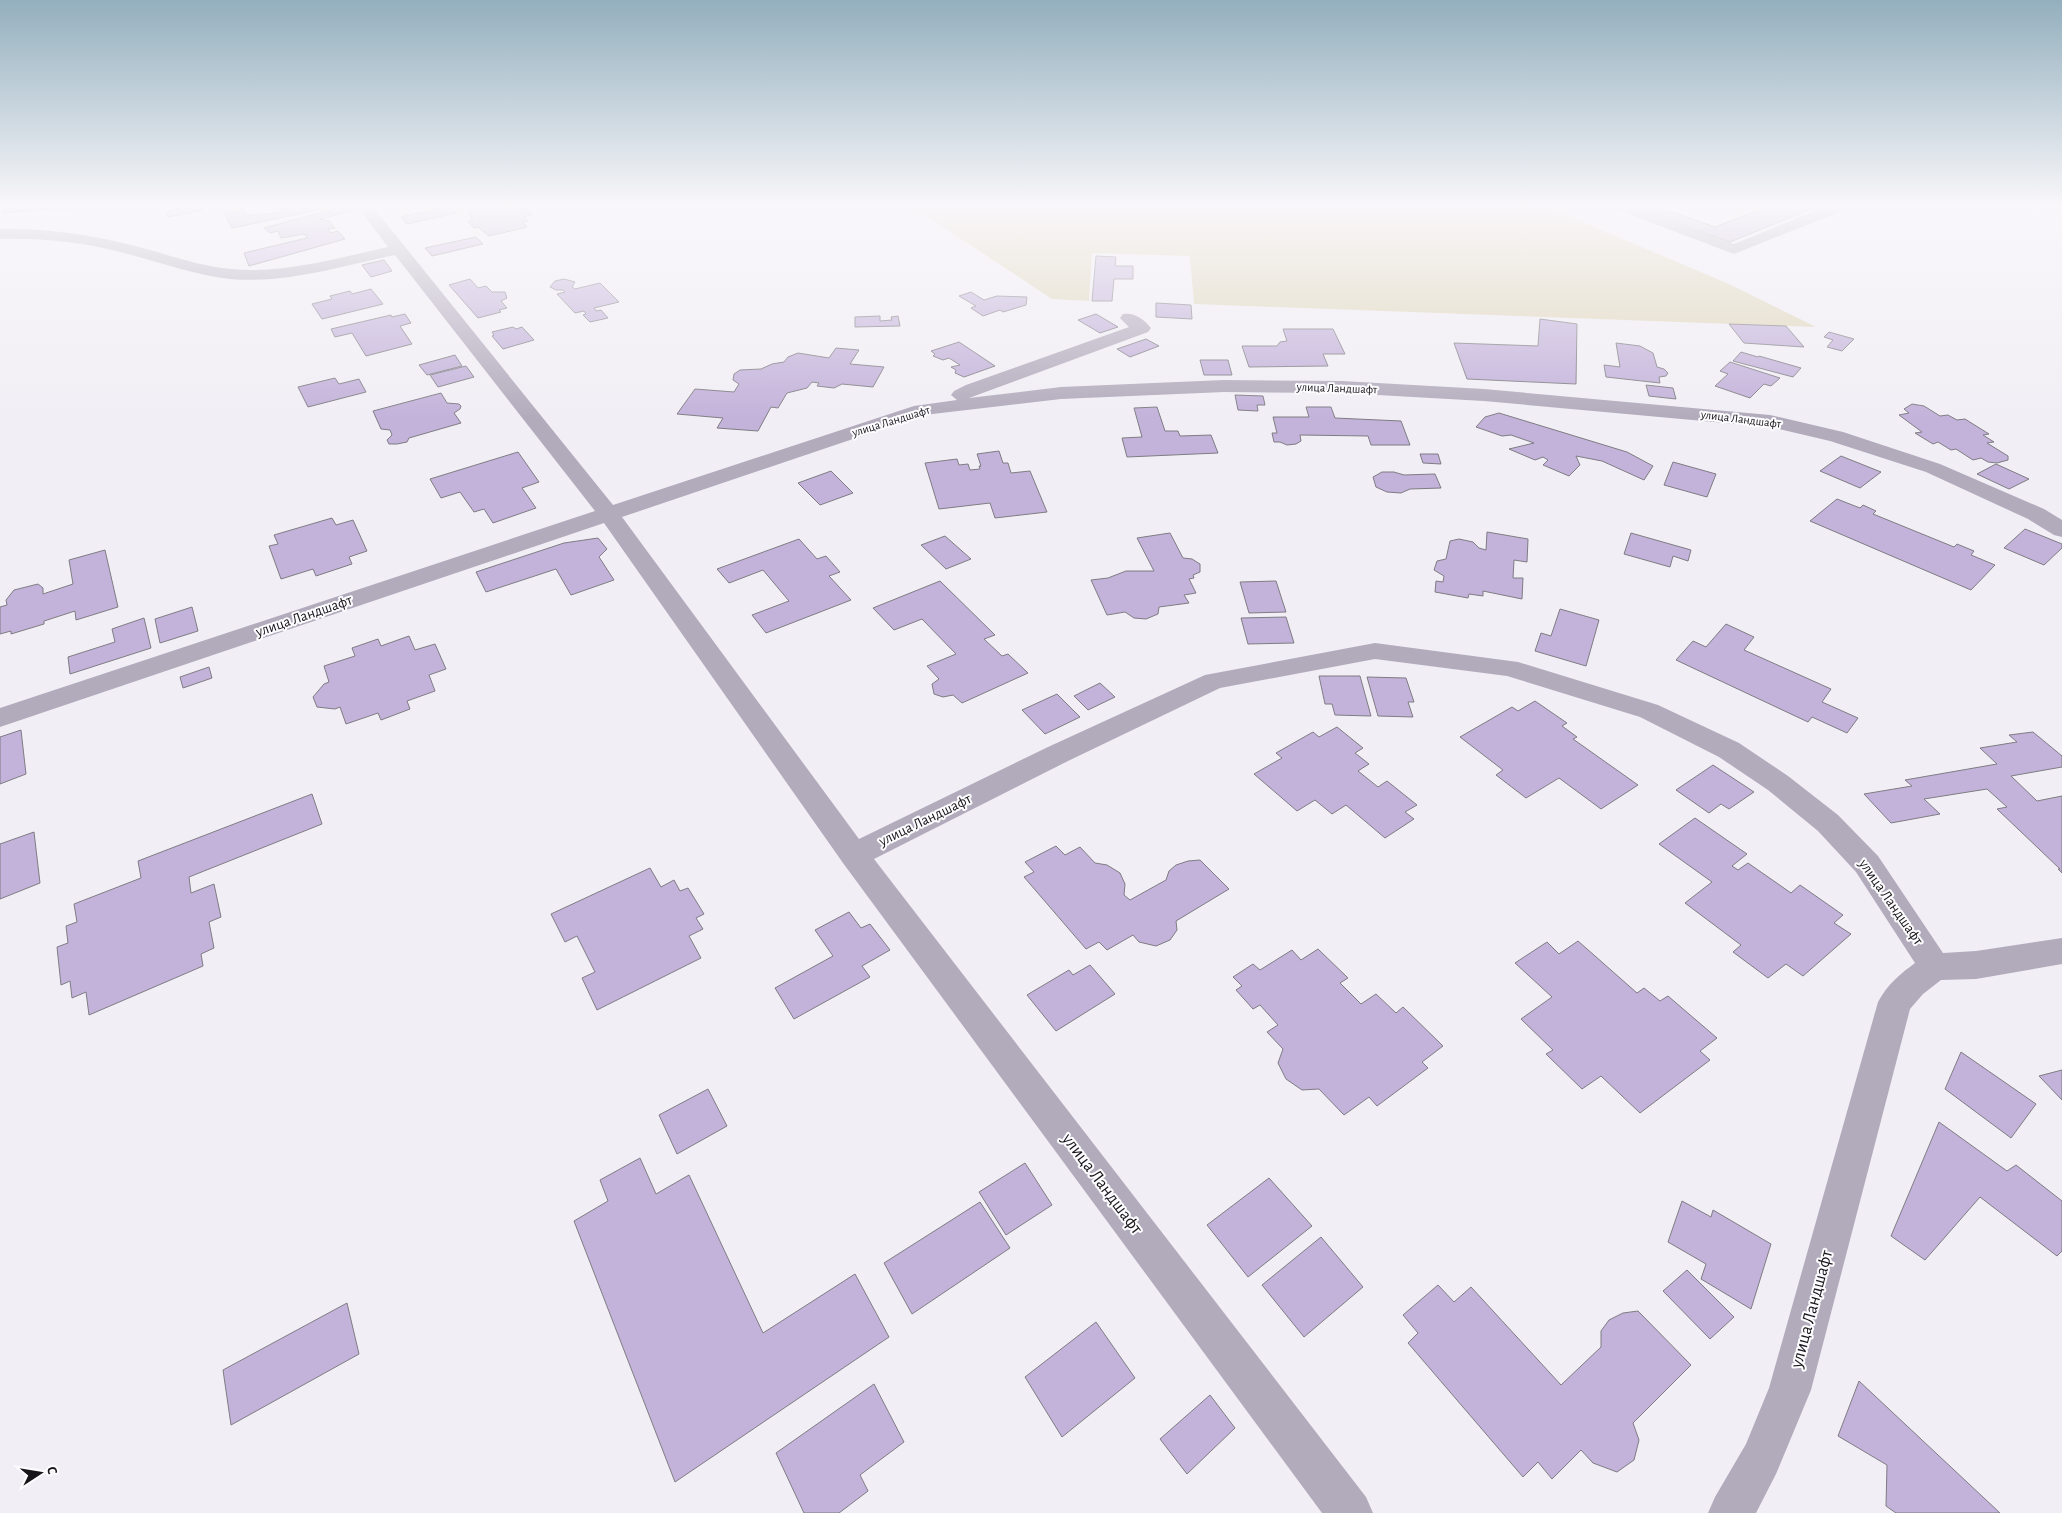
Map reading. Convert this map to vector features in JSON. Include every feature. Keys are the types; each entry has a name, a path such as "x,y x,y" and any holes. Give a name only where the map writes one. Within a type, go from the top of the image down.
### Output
{"street":[{"name":"улица Ландшафт","path":"422,278 608,513 854,855 1350,1513"},
{"path":"943,406 973,389 1142,328 1130,318"},
{"name":"улица Ландшафт","path":"0,718 608,513 921,410 1060,393 1224,386 1332,387 1484,395 1770,421 1836,436 1933,468 2036,514 2062,530"},
{"name":"улица Ландшафт","path":"854,855 1058,754 1214,680 1374,651 1508,668 1649,711 1729,750 1778,783 1828,823 1867,864 1935,967 1910,984 1895,1002 1790,1390 1761,1459 1731,1513"},
{"path":"1935,967 1976,965 2062,952"}],"shaded area":[{"path":"1020,278 1090,278 1089,301 1052,299"},
{"path":"1192,278 1714,278 1816,327 1194,304"}],"building":[{"path":"1094,278 1133,278 1114,279 1112,301 1092,301"},
{"path":"470,279 478,288 486,286 492,292 505,292 507,298 501,301 507,308 499,310 501,312 478,318 449,285"},
{"path":"564,279 575,282 572,287 575,289 600,283 619,302 594,308 596,311 601,310 608,318 590,322 583,315 586,314 584,311 575,313 557,294 565,292 563,290 556,290 550,287 555,281"},
{"path":"371,289 383,304 322,319 312,304 332,299 330,296 350,291 352,294"},
{"path":"971,292 984,300 997,296 1027,297 1026,305 1003,312 1000,310 983,316 971,308 976,306 959,296"},
{"path":"1156,303 1191,305 1192,319 1156,317"},
{"path":"405,314 411,323 400,326 412,344 366,356 352,333 335,337 331,329 391,315 392,317"},
{"path":"1096,314 1118,327 1100,333 1078,320"},
{"path":"880,316 880,321 892,320 891,317 898,316 900,326 855,327 855,317"},
{"path":"1540,319 1577,324 1576,384 1467,379 1454,343 1538,346"},
{"path":"1729,324 1786,326 1804,347 1744,343"},
{"path":"513,327 516,329 522,327 534,340 503,349 492,336 494,335 492,332"},
{"path":"1283,329 1333,329 1345,354 1323,354 1328,366 1249,367 1242,346 1277,346 1280,342 1287,341"},
{"path":"1829,332 1854,339 1842,351 1827,347 1833,340 1824,337"},
{"path":"1146,339 1159,346 1130,357 1117,349"},
{"path":"959,342 995,366 964,377 955,373 956,370 951,367 960,365 949,358 943,360 933,356 935,354 931,351"},
{"path":"1616,343 1640,346 1653,353 1657,367 1664,369 1668,373 1666,376 1659,377 1660,383 1606,377 1604,365 1620,367"},
{"path":"836,348 859,350 850,364 884,367 873,387 842,384 834,388 817,386 819,383 812,382 807,388 787,393 778,408 771,407 758,431 717,428 723,418 677,414 695,389 734,392 739,384 733,380 734,374 740,370 761,369 772,364 784,362 788,357 798,353 829,358"},
{"path":"1741,352 1801,368 1793,377 1733,361"},
{"path":"455,355 462,366 427,375 419,365"},
{"path":"1200,360 1228,360 1232,375 1204,375"},
{"path":"1730,362 1780,378 1771,386 1764,384 1750,398 1715,386 1728,374 1720,371"},
{"path":"466,366 474,377 438,387 430,375"},
{"path":"335,378 339,384 359,379 366,392 308,407 298,387"},
{"path":"1646,385 1673,388 1676,399 1649,396"},
{"path":"441,393 447,403 459,404 461,406 454,413 461,423 409,438 407,442 389,444 387,440 392,435 390,430 381,429 373,411"},
{"path":"1235,395 1263,396 1265,405 1257,405 1258,411 1238,410"},
{"path":"1912,404 1924,406 1940,416 1948,415 1957,420 1965,419 1989,434 1983,435 1994,442 1987,443 2008,456 2008,460 1997,463 1988,462 1981,458 1973,460 1956,449 1951,450 1938,442 1933,444 1915,433 1922,432 1899,415 1909,413 1904,409"},
{"path":"1157,407 1165,431 1178,431 1180,436 1211,435 1218,453 1127,457 1122,438 1142,437 1134,408"},
{"path":"1306,407 1331,407 1335,418 1401,421 1410,445 1371,445 1368,436 1300,435 1301,441 1296,444 1287,445 1274,442 1272,433 1277,433 1273,417 1309,417"},
{"path":"1499,413 1627,452 1653,466 1644,480 1602,461 1576,456 1580,465 1569,476 1543,465 1548,460 1543,457 1535,460 1509,449 1534,443 1511,435 1502,436 1476,427 1485,417"},
{"path":"999,451 1003,463 1008,463 1011,473 1030,471 1047,512 995,518 990,503 939,509 925,463 957,459 959,465 968,464 970,470 980,469 979,466 981,466 977,454"},
{"path":"518,452 539,482 522,488 536,508 493,523 484,509 474,512 460,492 441,498 430,479"},
{"path":"1420,454 1438,454 1441,464 1423,463"},
{"path":"1841,456 1881,472 1860,488 1820,471"},
{"path":"1673,462 1716,474 1707,497 1664,485"},
{"path":"1996,464 2029,479 2009,489 1977,474"},
{"path":"831,471 853,493 820,505 798,483"},
{"path":"1382,472 1394,472 1404,475 1435,474 1441,488 1410,489 1401,493 1387,492 1376,487 1373,477"},
{"path":"1837,499 1860,508 1863,505 1876,511 1873,514 1954,547 1957,544 1974,551 1971,555 1995,565 1971,590 1810,521"},
{"path":"332,518 336,525 353,520 367,551 349,557 352,564 316,576 313,569 281,579 269,546 278,544 274,535"},
{"path":"2025,529 2062,544 2062,548 2044,565 2004,548"},
{"path":"1487,532 1528,539 1527,562 1514,560 1513,578 1523,578 1522,599 1483,591 1483,596 1469,594 1468,598 1435,592 1436,581 1443,582 1444,576 1434,570 1437,561 1446,559 1450,541 1459,539 1473,542 1479,548 1486,550"},
{"path":"1170,533 1183,558 1192,559 1200,564 1200,572 1193,575 1194,578 1189,579 1196,593 1184,595 1189,603 1159,607 1158,614 1146,619 1134,618 1125,612 1107,615 1091,580 1108,578 1126,571 1154,571 1137,538"},
{"path":"1631,533 1691,550 1688,561 1673,556 1670,567 1624,554"},
{"path":"945,536 971,559 946,569 921,545"},
{"path":"598,538 607,549 599,557 614,580 571,595 556,569 486,592 476,572 564,543"},
{"path":"799,539 817,559 826,556 840,572 829,576 851,600 766,633 752,615 789,601 763,570 729,583 717,569"},
{"path":"105,550 118,607 76,620 75,611 44,621 44,624 11,634 11,631 0,634 0,607 7,605 6,600 14,590 38,584 43,588 43,594 73,584 69,560"},
{"path":"940,581 995,635 984,639 1002,656 1008,654 1028,673 962,703 953,695 943,697 934,694 932,684 939,679 927,666 956,654 922,619 894,630 873,608"},
{"path":"1276,581 1286,612 1249,613 1240,582"},
{"path":"192,607 198,631 160,643 155,619"},
{"path":"1560,609 1599,620 1586,666 1535,651 1541,633 1551,636"},
{"path":"1286,617 1294,643 1248,644 1241,618"},
{"path":"144,618 151,648 70,674 68,657 115,642 112,629"},
{"path":"1726,624 1754,637 1744,650 1831,689 1822,702 1858,718 1847,733 1812,717 1808,722 1676,660 1693,641 1706,647"},
{"path":"409,636 415,650 435,644 446,669 429,675 435,691 407,701 410,709 381,720 378,713 346,724 340,707 335,709 317,707 313,697 324,684 329,682 324,666 355,656 352,648 378,639 381,646"},
{"path":"209,667 212,678 183,688 180,677"},
{"path":"1319,676 1360,676 1371,716 1335,715 1332,704 1325,704"},
{"path":"1367,677 1406,678 1414,702 1408,702 1413,717 1378,716"},
{"path":"1100,683 1115,697 1088,710 1074,696"},
{"path":"1057,694 1080,717 1045,734 1022,710"},
{"path":"1535,701 1567,723 1562,726 1577,737 1573,739 1638,785 1601,809 1559,778 1526,798 1496,775 1503,770 1460,737 1512,707 1518,711"},
{"path":"1337,727 1363,748 1355,753 1369,764 1358,771 1378,787 1387,781 1417,805 1405,812 1414,819 1385,838 1346,805 1332,814 1315,800 1297,811 1254,774 1282,758 1276,753 1313,732 1319,737"},
{"path":"21,730 26,774 0,784 0,737"},
{"path":"2033,732 2062,756 2062,767 2011,776 2037,801 2062,796 2062,873 1997,809 2007,807 1987,789 1924,799 1940,814 1891,823 1864,794 1912,786 1905,780 1997,764 1980,748 2017,742 2009,735"},
{"path":"1713,765 1754,792 1729,809 1721,804 1709,813 1676,790"},
{"path":"312,794 322,824 189,877 191,893 214,884 221,917 209,922 214,948 201,954 203,966 89,1015 86,992 72,998 70,981 61,985 57,947 68,943 66,926 77,922 74,904 141,878 138,861"},
{"path":"1695,818 1747,854 1732,866 1738,870 1748,863 1791,893 1800,885 1843,915 1834,923 1851,934 1803,976 1786,964 1768,978 1733,952 1741,945 1685,903 1712,882 1659,844"},
{"path":"34,832 40,883 0,899 0,844"},
{"path":"1056,846 1065,855 1080,847 1095,863 1107,865 1120,873 1125,884 1124,895 1130,900 1166,880 1169,871 1176,865 1188,861 1200,860 1229,889 1176,921 1177,930 1170,940 1156,946 1139,942 1133,935 1107,950 1099,942 1086,949 1024,877 1034,872 1025,862"},
{"path":"650,868 661,887 674,880 680,891 688,888 704,914 696,918 703,929 689,936 701,958 597,1010 582,978 595,972 577,936 565,942 551,914"},
{"path":"849,912 861,928 870,924 890,950 862,966 870,977 794,1019 775,988 833,956 815,930"},
{"path":"1578,941 1637,993 1644,988 1660,1001 1668,996 1717,1038 1700,1051 1710,1060 1640,1113 1601,1076 1582,1089 1546,1054 1553,1050 1521,1019 1552,997 1515,963 1547,942 1559,954"},
{"path":"1318,949 1348,978 1340,983 1361,1004 1376,994 1396,1013 1403,1007 1443,1046 1422,1062 1428,1068 1377,1106 1369,1097 1344,1115 1319,1089 1302,1090 1286,1079 1278,1063 1283,1049 1267,1032 1278,1025 1260,1005 1253,1009 1236,990 1242,986 1233,977 1253,964 1260,970 1292,950 1301,960"},
{"path":"1090,965 1115,994 1056,1031 1027,995 1069,970 1073,975"},
{"path":"1961,1052 2036,1104 2011,1138 1945,1089"},
{"path":"2062,1070 2062,1100 2039,1076"},
{"path":"708,1089 727,1126 677,1154 659,1115"},
{"path":"1939,1122 2007,1171 2016,1165 2062,1201 2062,1251 2057,1256 1980,1197 1925,1260 1891,1236"},
{"path":"640,1158 656,1194 689,1175 763,1333 855,1274 889,1337 675,1482 574,1221 608,1201 600,1180"},
{"path":"1025,1163 1052,1205 1006,1235 979,1192"},
{"path":"1269,1178 1312,1226 1248,1277 1207,1225"},
{"path":"1682,1201 1711,1217 1713,1210 1771,1244 1751,1309 1701,1279 1706,1264 1668,1242"},
{"path":"980,1202 1010,1248 912,1314 884,1263"},
{"path":"1321,1237 1363,1287 1304,1337 1262,1285"},
{"path":"1687,1270 1734,1317 1710,1339 1663,1291"},
{"path":"1438,1285 1454,1302 1471,1287 1561,1385 1601,1347 1601,1331 1609,1320 1623,1313 1638,1311 1691,1365 1633,1423 1639,1440 1634,1460 1617,1472 1593,1463 1581,1450 1552,1479 1538,1462 1523,1477 1408,1343 1418,1333 1403,1315"},
{"path":"347,1303 359,1354 231,1425 223,1370"},
{"path":"1096,1322 1135,1378 1062,1437 1025,1377"},
{"path":"1859,1381 2000,1513 1896,1513 1886,1506 1887,1465 1838,1436"},
{"path":"874,1384 904,1442 860,1475 868,1491 839,1513 804,1513 776,1453"},
{"path":"1210,1395 1235,1428 1187,1474 1160,1439"}]}
